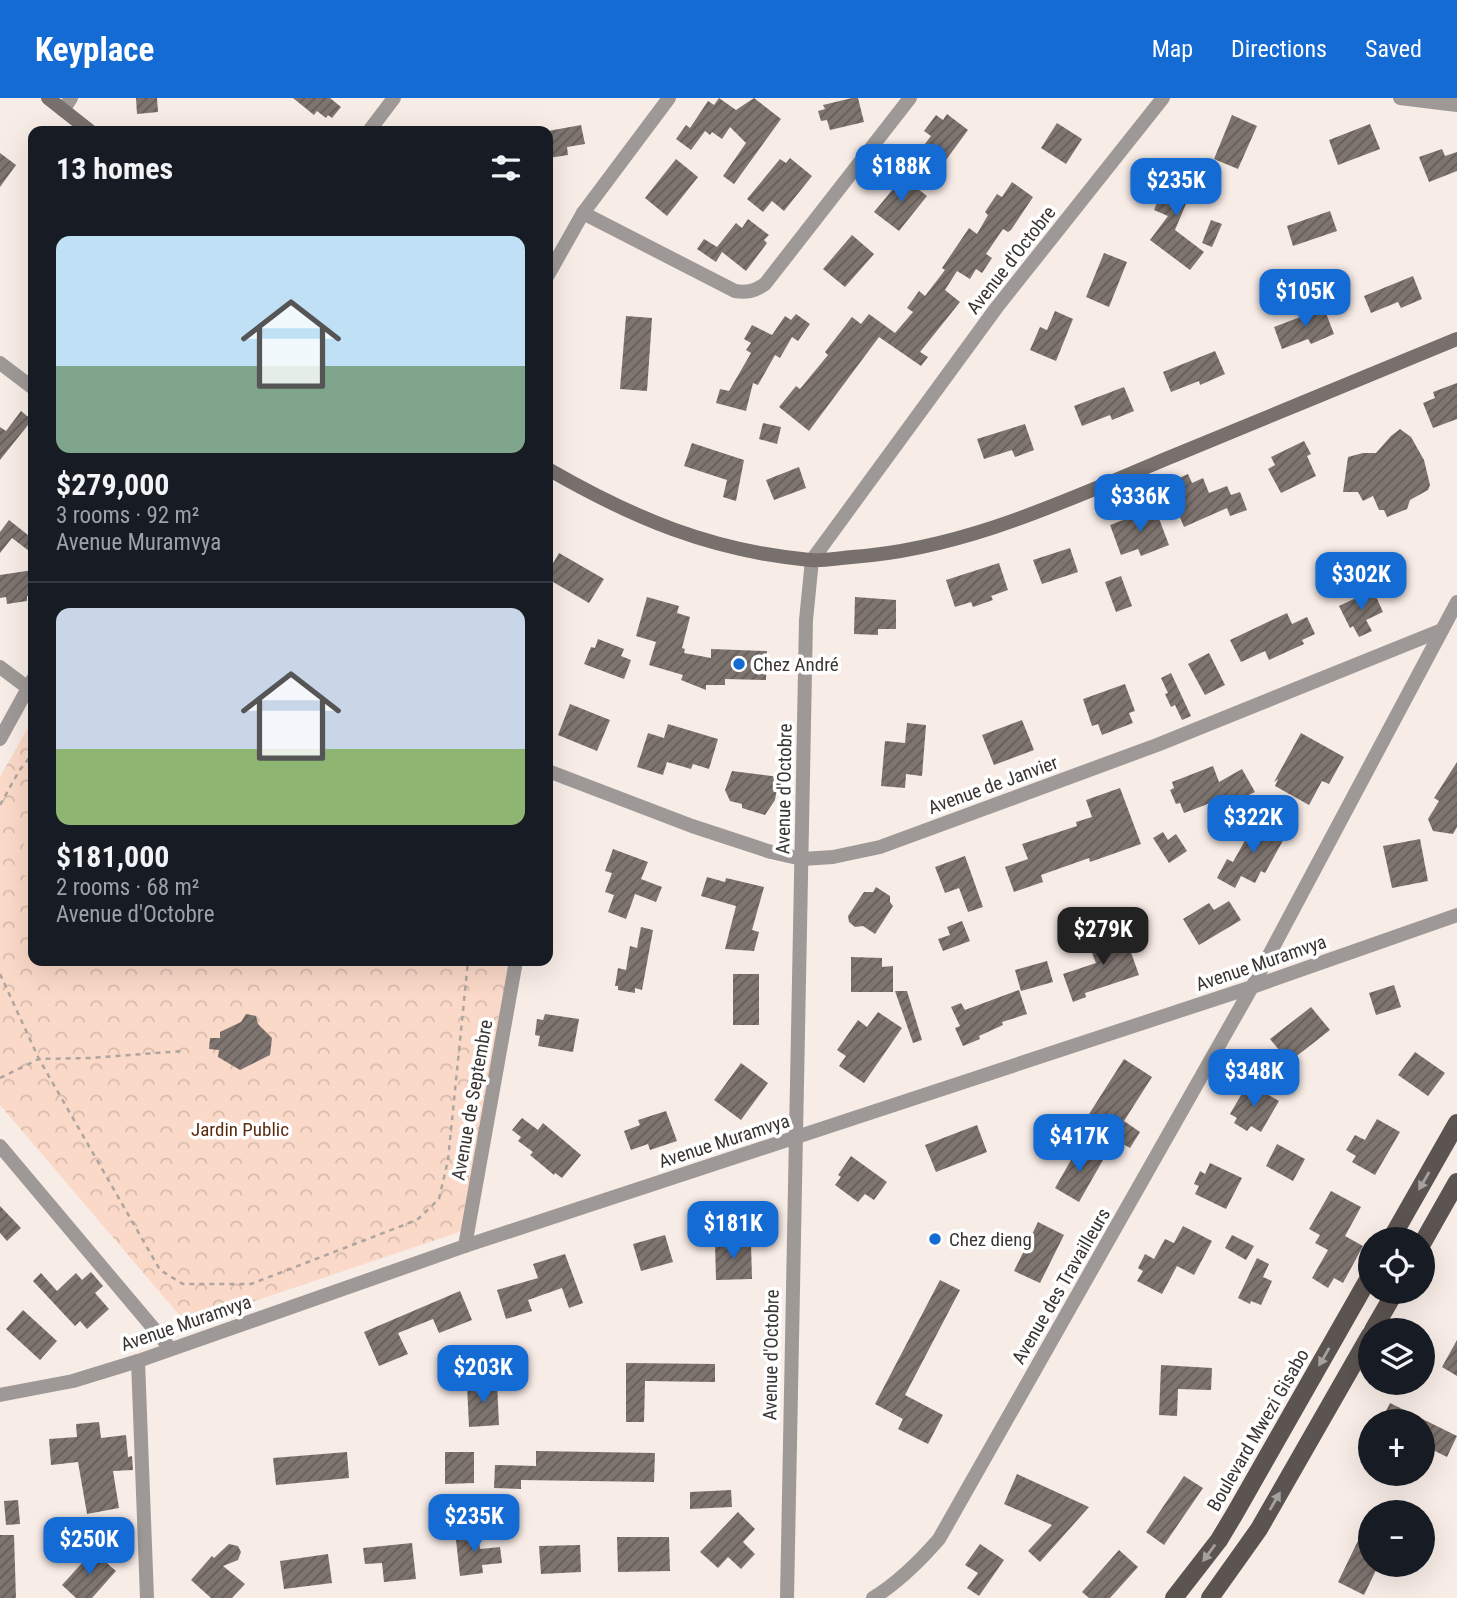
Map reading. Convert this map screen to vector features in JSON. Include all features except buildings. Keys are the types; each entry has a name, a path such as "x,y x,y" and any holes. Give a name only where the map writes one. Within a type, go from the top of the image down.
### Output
{"main road":[{"path":"1398,1227 1457,1123"},
{"path":"1432,1227 1457,1182"},
{"name":"Boulevard Mwezi Gisabo","path":"1174,1598 1213,1548 1234,1515 1358,1298"},
{"path":"1350,1313 1358,1319"},
{"path":"1210,1598 1259,1529 1358,1356"}],"street":[{"path":"48,98 67,104 86,126"},
{"path":"373,126 394,98"},
{"path":"553,266 583,213 669,98"},
{"path":"583,213 735,291 756,290 765,284 910,98"},
{"name":"Avenue d'Octobre","path":"787,1598 806,620 812,560 997,307 1163,98"},
{"path":"1400,98 1457,105"},
{"path":"553,472 596,497 647,521 740,549 812,560 876,556 923,548 981,533 1457,340"},
{"path":"0,363 28,384"},
{"name":"Avenue des Travailleurs","path":"873,1598 890,1588 915,1566 939,1539 1252,987 1457,603"},
{"name":"Avenue de Janvier","path":"553,776 771,852 802,859 833,857 880,846 1157,745 1442,630"},
{"path":"0,667 28,683"},
{"path":"0,738 28,692"},
{"name":"Avenue Muramvya","path":"0,1395 73,1381 138,1361 465,1246 1252,987 1457,915"},
{"name":"Avenue de Septembre","path":"465,1246 515,966"},
{"path":"0,1146 170,1348"},
{"path":"138,1361 147,1598"}],"path":[{"path":"0,805 28,759"},
{"path":"0,974 39,1059 160,1270 183,1284 251,1284 417,1220 439,1199 447,1160 467,966"},
{"path":"0,1078 39,1059 183,1051"}],"green space":[{"name":"Jardin Public","path":"28,728 28,966 510,966 462,1231 187,1324 0,1105 0,777"},
{"path":"28,831 28,876 15,872"}],"place":[{"name":"Chez André","path":"739,664"},
{"name":"Chez dieng","path":"935,1239"}]}
